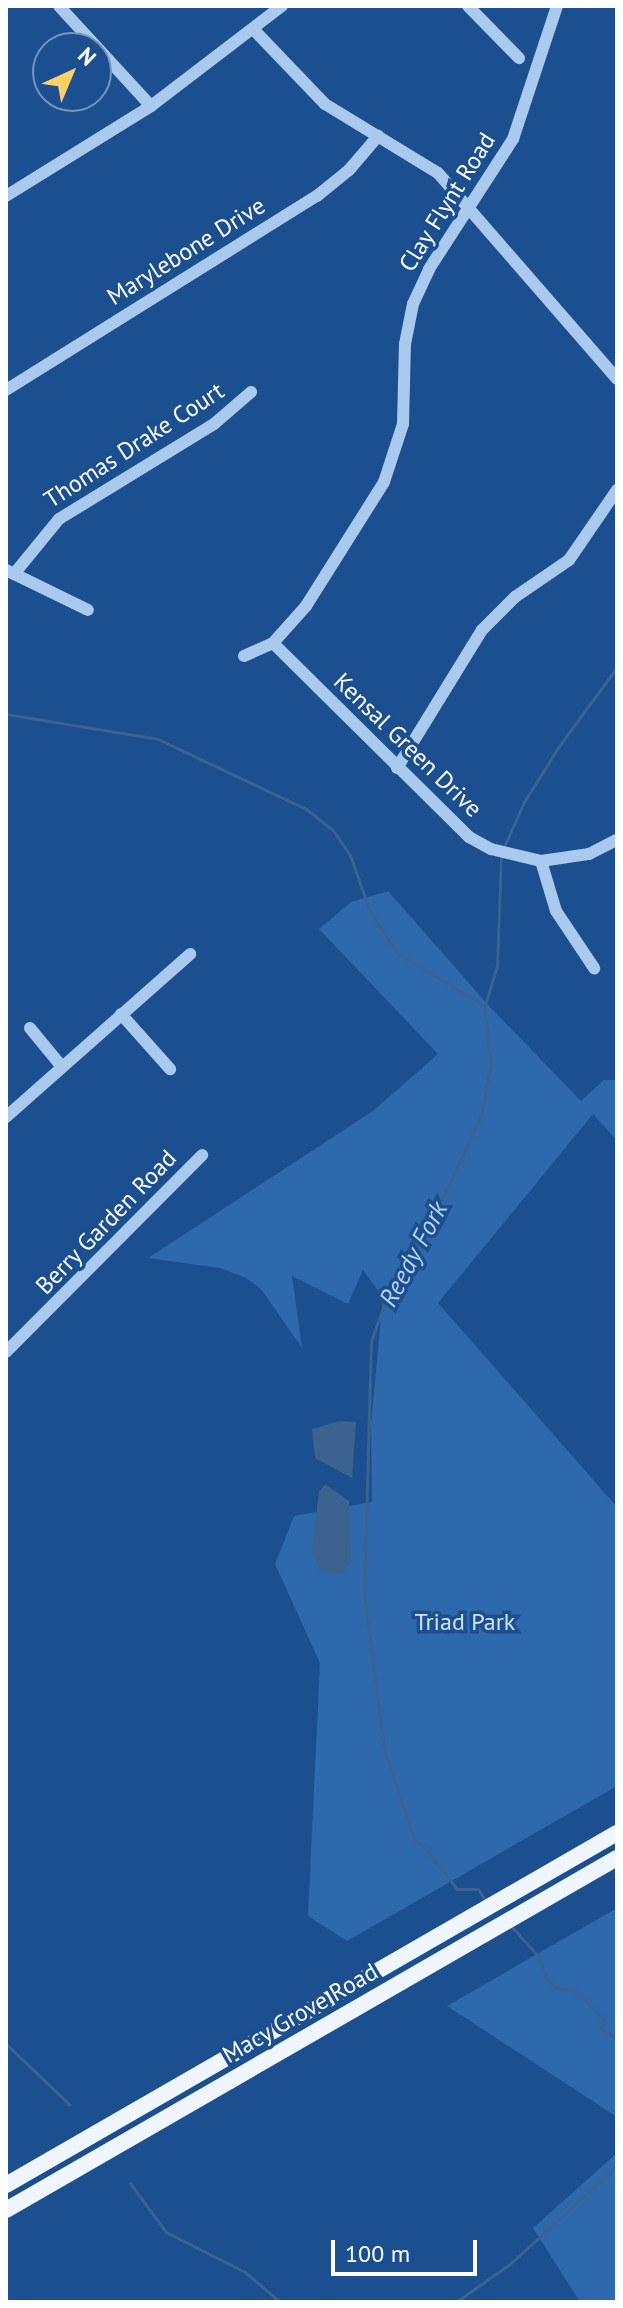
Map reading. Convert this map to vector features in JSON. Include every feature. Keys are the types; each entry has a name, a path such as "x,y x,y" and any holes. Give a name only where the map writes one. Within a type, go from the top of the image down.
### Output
{"main road":[{"name":"Macy Grove Road","path":"6,2185 617,1833"},
{"name":"Macy Grove Road","path":"6,2210 613,1860"},
{"path":"6,2197 67,2150"}],"street":[{"path":"59,6 151,106"},
{"path":"6,196 151,106 282,6"},
{"path":"468,6 519,58"},
{"name":"Clay Flynt Road","path":"244,656 273,643 327,577 384,482 403,424 405,344 413,304 521,120 557,6"},
{"path":"254,30 325,104 425,163 469,207 617,379"},
{"name":"Marylebone Drive","path":"6,390 317,196 349,170 378,136"},
{"name":"Thomas Drake Court","path":"10,572 59,519 214,424 251,392"},
{"path":"397,768 482,630 515,597 569,560 617,490"},
{"path":"10,572 88,610"},
{"name":"Kensal Green Drive","path":"273,643 469,837 491,849 541,861 589,854 617,840"},
{"path":"541,861 556,911 594,968"},
{"path":"6,1117 190,954"},
{"path":"121,1014 170,1069"},
{"path":"30,1028 62,1067"},
{"name":"Berry Garden Road","path":"6,1352 202,1155"}],"green space":[{"name":"Triad Park","path":"388,891 489,1006 581,1101 604,1080 617,1080 617,1141 593,1114 438,1303 617,1507 617,1786 347,1941 308,1916 320,1663 275,1564 294,1516 372,1502 371,1424 383,1297 363,1270 348,1304 292,1276 302,1348 261,1289 246,1278 220,1268 148,1258 373,1111 438,1054 319,929 351,902"},
{"path":"617,1908 617,2117 447,2006"},
{"path":"617,2153 617,2302 580,2302 533,2228"}],"shaded area":[{"path":"340,1421 356,1422 352,1478 315,1458 312,1429"},
{"path":"325,1484 349,1501 351,1561 344,1574 320,1571 312,1552 319,1492"}],"waterway":[{"path":"503,849 524,802 559,746 617,667"},
{"name":"Reedy Fork","path":"6,714 158,739 306,809 333,830 350,855 369,909 397,953 485,1006"},
{"name":"Reedy Fork","path":"487,1903 478,1889 457,1889 429,1853 430,1847 415,1842 384,1749 364,1593 371,1341 390,1288 435,1214 481,1116 491,1062 484,1008 497,966 501,857"},
{"name":"Reedy Fork","path":"511,1926 539,1957 546,1978 556,1987 576,1991 604,2020 601,2028 617,2039"},
{"path":"6,2044 70,2105"},
{"path":"456,2302 511,2263 617,2166"},
{"path":"130,2183 166,2232 245,2272 280,2302"}]}
